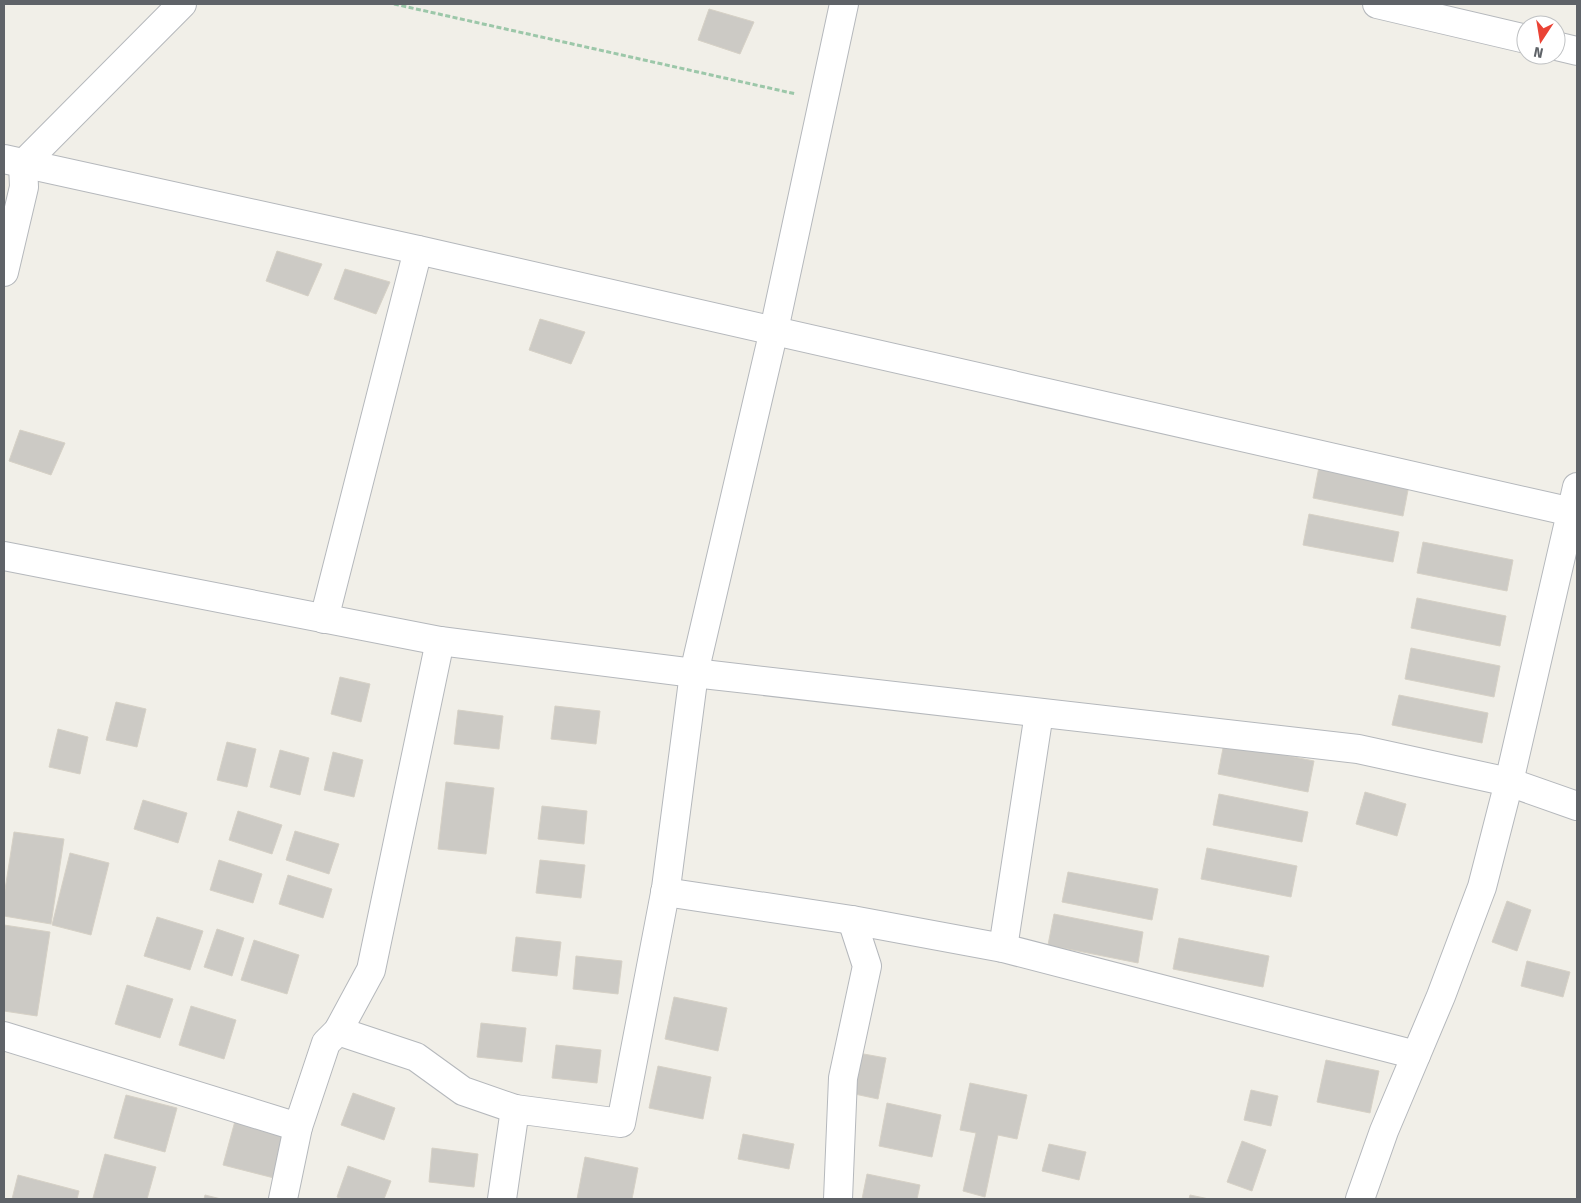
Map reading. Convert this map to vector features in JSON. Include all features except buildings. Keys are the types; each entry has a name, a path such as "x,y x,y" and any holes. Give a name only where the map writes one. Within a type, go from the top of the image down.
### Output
{"street":[{"path":"13,161 182,4"},
{"path":"338,1031 416,1057 463,1091 515,1109 621,1123 665,892 694,673 774,330 844,4"},
{"path":"1377,4 1422,9 1516,36"},
{"path":"13,161 774,330 1574,499 1509,782 1482,887 1441,996 1384,1131 1360,1199"},
{"path":"4,272 24,186 13,161"},
{"path":"324,619 418,250"},
{"path":"4,556 440,641 694,673 1358,749 1509,782 1577,806"},
{"path":"282,1199 298,1127 326,1043 338,1031 371,970 440,641"},
{"path":"1003,948 1039,712"},
{"path":"665,892 852,920 1003,948 1416,1054"},
{"path":"838,1199 843,1078 867,966 852,920"},
{"path":"4,1036 298,1127"},
{"path":"502,1199 515,1109"}],"path":[{"path":"394,4 823,100"}]}
